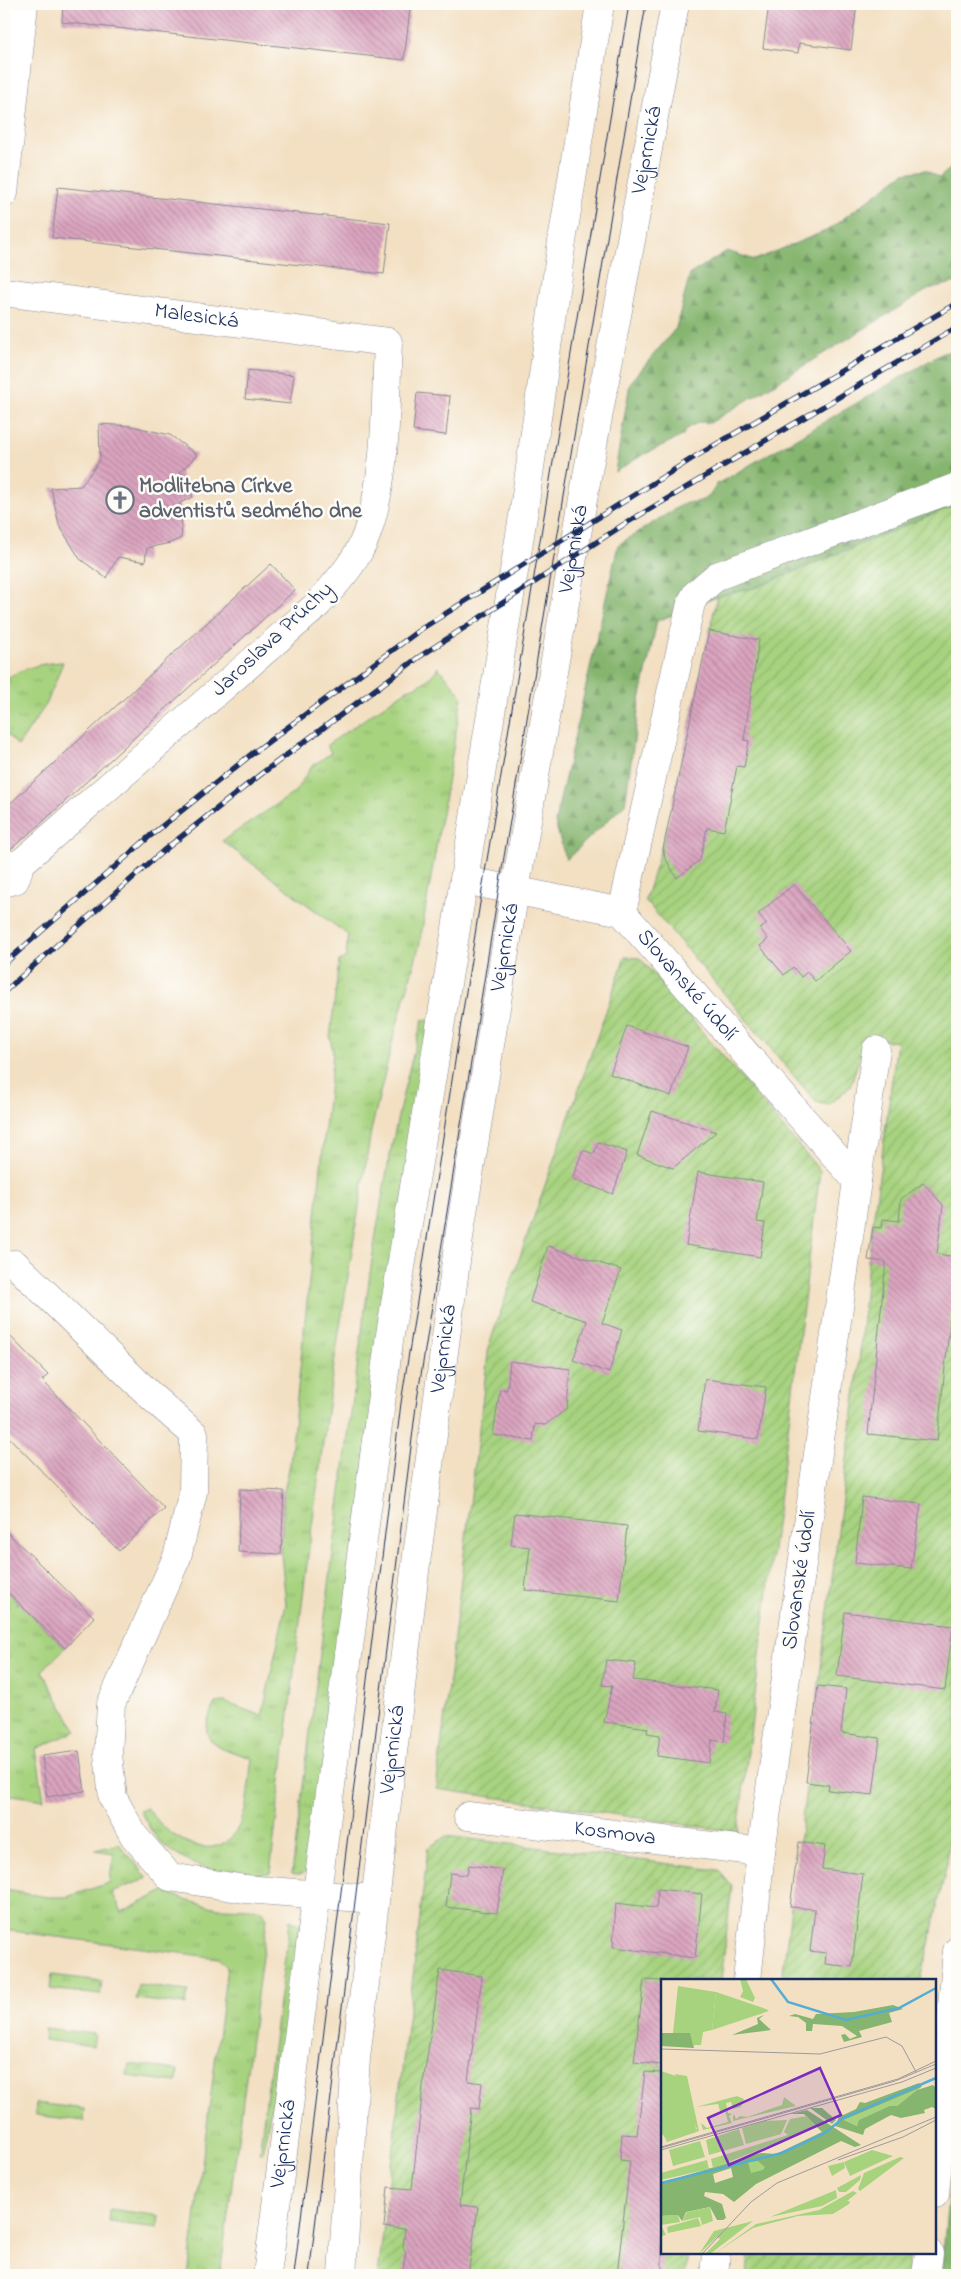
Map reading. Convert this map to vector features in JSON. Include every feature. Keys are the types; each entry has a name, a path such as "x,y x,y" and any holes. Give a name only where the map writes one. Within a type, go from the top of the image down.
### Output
{"street":[{"path":"4,193 24,4"},
{"name":"Vejprnická","path":"267,2275 389,1341 533,456 561,248 600,4"},
{"name":"Vejprnická","path":"342,2275 356,2058 374,1899 460,1231 514,890 590,462 675,4"},
{"name":"Malesická","path":"4,292 388,342"},
{"name":"Jaroslava Průchy","path":"10,871 317,605 345,573 366,537 377,492 384,443 388,342"},
{"path":"622,912 689,613 696,594 717,576 957,486"},
{"name":"Slovanské údolí","path":"464,880 622,912 857,1181"},
{"name":"Slovanské údolí","path":"746,1979 761,1852 876,1050"},
{"path":"15,1264 153,1398 194,1434 193,1492 177,1556 111,1704 108,1754 114,1798 134,1836 170,1877 245,1889 317,1893 374,1899"},
{"name":"Kosmova","path":"468,1816 761,1852"},
{"path":"936,2183 957,1951"},
{"path":"714,2275 716,2254"},
{"path":"926,2275 929,2254"}],"green space":[{"path":"957,163 957,282 929,289 710,423 699,422 688,428 682,436 641,456 615,472 630,383 676,328 690,274 727,251 755,260 828,230 904,173 926,170 939,178"},
{"path":"957,350 957,504 758,587 717,597 657,621 639,705 625,804 566,860 555,822 618,545 686,502 697,502 705,499 717,484 943,353"},
{"path":"957,504 957,1768 947,1863 921,1979 782,1979 859,1363 868,1260 897,1042 866,1038 850,1087 828,1105 816,1102 645,900 668,826 717,597 758,587"},
{"path":"63,662 47,703 18,746 4,731 4,680 32,667"},
{"path":"438,667 462,696 419,947 392,1043 371,1131 330,1390 305,1579 270,1873 225,1873 197,1865 170,1851 156,1838 140,1811 147,1808 164,1828 182,1840 202,1847 212,1847 221,1845 236,1831 246,1805 252,1758 229,1751 212,1742 208,1736 207,1728 215,1703 224,1702 262,1716 286,1604 281,1554 284,1491 290,1464 333,1052 330,1038 339,961 346,957 348,935 222,841 294,793 312,766 331,753 327,745 410,688 423,683 430,678"},
{"path":"625,957 640,958 820,1171 738,1832 436,1789 489,1345"},
{"path":"423,1019 429,1021 310,1869 301,1874 295,1874 292,1873 371,1269 398,1118 409,1068"},
{"path":"4,1589 17,1602 16,1604 19,1603 65,1648 42,1671 76,1731 36,1749 44,1800 4,1794"},
{"path":"446,1836 718,1870 732,1886 721,1979 661,1979 661,2254 688,2254 685,2275 378,2275 428,1848"},
{"path":"119,1844 148,1878 112,1892 122,1912 165,1891 188,1901 218,1908 256,1909 263,1911 267,1919 220,2275 188,2275 227,1967 218,1958 4,1930 4,1890 48,1897 67,1897 109,1883 114,1853 95,1850"},
{"path":"290,1920 301,1925 292,2006 262,2153 259,2153"},
{"path":"52,1975 102,1981 100,1995 50,1989"},
{"path":"138,1985 188,1991 186,2005 136,1999"},
{"path":"45,2028 95,2034 93,2046 44,2040"},
{"path":"129,2064 178,2070 177,2082 127,2076"},
{"path":"957,2102 957,2275 941,2275"},
{"path":"36,2103 85,2109 84,2121 35,2115"},
{"path":"110,2209 160,2216 158,2228 109,2222"},
{"path":"749,2254 908,2254 908,2275 747,2275"}],"building":[{"path":"63,4 364,4 410,9 404,60 62,22"},
{"path":"769,4 857,4 851,50 799,43 798,53 763,48"},
{"path":"58,187 390,223 384,274 52,238"},
{"path":"248,370 294,375 290,404 245,399"},
{"path":"417,393 450,396 446,435 413,431"},
{"name":"Modlitebna Církve adventistů sedmého dne","path":"99,424 131,426 170,435 197,455 180,472 193,497 180,503 181,538 170,543 147,548 145,562 118,557 106,578 80,559 59,525 51,488 81,486 100,460"},
{"path":"271,564 295,590 36,828 11,849 4,851 4,809"},
{"path":"709,631 759,640 744,740 749,741 744,767 737,766 724,831 707,828 700,860 677,878 665,858 663,849"},
{"path":"794,884 851,951 815,981 807,972 801,977 793,967 784,975 760,946 768,939 760,929 767,924 758,914"},
{"path":"627,1026 688,1047 671,1096 610,1074"},
{"path":"652,1111 716,1132 673,1168 637,1155"},
{"path":"598,1142 627,1152 613,1194 572,1179 583,1150 594,1154"},
{"path":"698,1172 763,1182 757,1222 765,1223 760,1257 686,1245"},
{"path":"923,1183 943,1205 937,1254 957,1257 937,1441 868,1434 886,1262 868,1260 873,1227 882,1228 883,1219 899,1221 901,1199"},
{"path":"548,1246 621,1270 602,1323 622,1330 609,1373 573,1360 587,1321 530,1302"},
{"path":"4,1330 48,1375 42,1380 164,1508 119,1551 4,1432"},
{"path":"510,1361 570,1369 567,1409 545,1425 535,1424 533,1441 493,1435 500,1389 507,1390"},
{"path":"705,1379 766,1387 758,1439 698,1431"},
{"path":"240,1489 284,1491 281,1554 238,1552"},
{"path":"862,1497 921,1504 911,1569 855,1563"},
{"path":"515,1513 627,1526 619,1601 525,1590 530,1547 511,1545"},
{"path":"4,1529 94,1617 65,1648 4,1589"},
{"path":"845,1612 953,1626 945,1690 837,1676"},
{"path":"606,1660 636,1663 633,1680 718,1690 715,1712 727,1714 724,1742 712,1740 709,1763 657,1756 660,1735 647,1733 648,1728 604,1722 612,1686 602,1685"},
{"path":"818,1686 846,1689 841,1733 880,1738 873,1795 828,1790 829,1785 806,1782"},
{"path":"79,1751 85,1791 47,1797 42,1756"},
{"path":"799,1842 825,1846 822,1869 863,1874 852,1967 825,1964 826,1953 810,1951 815,1909 790,1907"},
{"path":"469,1865 503,1870 497,1913 446,1907 450,1873 467,1875"},
{"path":"658,1889 702,1894 695,1958 613,1947 616,1903 656,1908"},
{"path":"440,1970 482,1976 468,2081 482,2083 479,2109 471,2108 460,2205 478,2207 468,2275 402,2275 406,2251 403,2248 405,2229 384,2227 388,2187 412,2189 424,2077"},
{"path":"644,1980 661,1981 661,2065 634,2062"},
{"path":"645,2072 661,2073 662,2275 617,2275 630,2161 620,2160 622,2134 637,2135"}],"tram line":[{"path":"294,2275 401,1403 483,884 629,4"},
{"path":"309,2275 416,1406 499,887 646,4"}],"railway":[{"path":"4,964 150,836 253,753 421,629 693,458 957,303"},
{"path":"4,992 163,851 265,771 419,657 623,525 957,327"}],"place":[{"name":"Modlitebna Církve adventistů sedmého dne","path":"120,500"}]}
